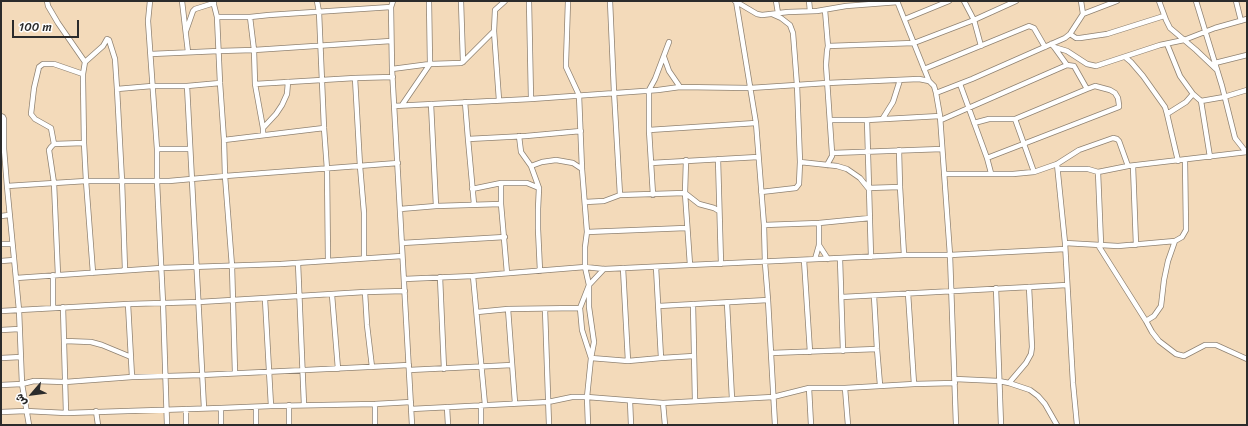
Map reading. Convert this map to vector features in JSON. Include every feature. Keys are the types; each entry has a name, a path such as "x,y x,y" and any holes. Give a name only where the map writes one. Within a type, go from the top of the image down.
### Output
{"street":[{"path":"47,1 48,6 58,23 85,62"},
{"path":"150,1 148,21 157,149 167,425"},
{"path":"182,1 188,52"},
{"path":"317,1 319,12 327,169 328,261"},
{"path":"394,1 391,7 392,69 412,425"},
{"path":"402,105 430,64 429,1"},
{"path":"461,1 464,62"},
{"path":"499,100 494,30 495,10 505,1"},
{"path":"529,1 531,98"},
{"path":"568,1 566,67 578,95 587,232 585,267 589,285 589,308 594,342 590,358 587,397 588,425"},
{"path":"610,1 620,195"},
{"path":"735,1 757,14 824,10 845,4 897,2 929,81 934,86 941,118 950,255 956,425"},
{"path":"735,1 756,123 764,225 764,263 768,300 775,425"},
{"path":"776,1 778,13"},
{"path":"809,1 810,11"},
{"path":"905,19 949,1"},
{"path":"964,1 974,20 981,46"},
{"path":"828,46 914,44 1016,1"},
{"path":"1081,1 1084,14"},
{"path":"936,93 1045,47 1052,46 1070,34 1084,14 1117,1"},
{"path":"1159,1 1170,28 1217,70"},
{"path":"1196,1 1222,86 1235,138 1247,152"},
{"path":"1236,1 1241,21"},
{"path":"186,33 193,11 198,7 214,2 217,17 225,176 232,266 235,373"},
{"path":"217,17 250,17 269,14 391,7"},
{"path":"824,10 828,46 826,60 832,153 827,165"},
{"path":"761,192 775,191 798,186 799,184 800,162 797,85 792,29 790,25 781,18 772,14"},
{"path":"1070,34 1076,38 1107,34 1164,16"},
{"path":"250,17 254,50 255,84 263,135"},
{"path":"1052,46 1067,51 1091,66 1096,66 1160,45 1184,40 1247,19"},
{"path":"924,69 1029,26 1034,28 1045,47"},
{"path":"392,69 430,64 454,64 464,62 494,30"},
{"path":"93,273 84,143 83,74 85,62 103,46 107,40 109,40 115,59 126,270"},
{"path":"151,54 219,50 254,50 391,41"},
{"path":"653,195 649,130 649,90 669,42"},
{"path":"1167,44 1180,76 1193,94 1201,101 1210,157"},
{"path":"1052,46 1067,66"},
{"path":"1215,63 1247,55"},
{"path":"664,57 669,71 680,87"},
{"path":"1125,57 1154,90 1164,107 1178,161"},
{"path":"53,308 56,275 54,183 49,150 54,144 54,138 50,126 35,119 31,114 34,88 39,67 42,64 54,64 83,74"},
{"path":"830,120 941,118 969,109 1067,66 1074,66 1087,89"},
{"path":"255,84 393,77"},
{"path":"355,78 364,213 364,258"},
{"path":"394,106 578,95 680,87 750,88 919,79 929,81"},
{"path":"883,118 893,102 900,80"},
{"path":"263,128 282,105 288,82"},
{"path":"117,89 152,86 220,84"},
{"path":"960,84 991,173"},
{"path":"187,86 204,408"},
{"path":"974,123 989,119 1015,118 1094,86 1110,90 1115,93 1118,98 1120,105 1119,107 987,158"},
{"path":"1201,101 1224,97 1247,90"},
{"path":"1167,114 1186,102 1193,94"},
{"path":"466,102 474,204"},
{"path":"431,104 436,206"},
{"path":"1,116 4,119 2,149 19,310 22,384 29,425"},
{"path":"1015,118 1034,172"},
{"path":"867,120 871,257"},
{"path":"649,130 756,123"},
{"path":"224,140 324,128"},
{"path":"468,138 581,131"},
{"path":"519,136 522,152 531,166 539,188 538,222 540,271"},
{"path":"1058,167 1079,150 1113,138 1117,139 1130,166 1136,245"},
{"path":"54,144 84,143"},
{"path":"157,149 190,149"},
{"path":"832,153 942,149"},
{"path":"899,150 904,255"},
{"path":"944,174 1013,174 1034,172 1058,167 1088,169 1098,172 1130,166 1247,152"},
{"path":"651,162 758,157"},
{"path":"718,159 721,264"},
{"path":"531,166 542,162 556,160 573,163 582,169"},
{"path":"686,160 686,228 690,265"},
{"path":"1065,243 1118,246 1175,241 1182,237 1186,230 1185,160"},
{"path":"800,162 847,169 855,174 868,188 900,187"},
{"path":"7,186 86,181 157,182 191,180 225,176 398,163"},
{"path":"1058,167 1065,243 1073,383 1077,425"},
{"path":"1098,172 1099,245 1159,341 1176,354 1184,356 1206,346 1216,345 1222,346 1247,359"},
{"path":"472,189 501,183 527,183 539,188"},
{"path":"501,183 501,204 508,273"},
{"path":"585,202 604,201 620,195 685,193 699,204 720,211"},
{"path":"400,208 501,204"},
{"path":"1,216 10,215"},
{"path":"764,225 819,223 870,218"},
{"path":"815,259 819,244 819,223"},
{"path":"587,232 686,228"},
{"path":"402,243 504,237"},
{"path":"1146,321 1154,316 1162,306 1164,280 1168,261 1175,241"},
{"path":"1,244 12,244"},
{"path":"819,244 828,259"},
{"path":"404,279 473,276 585,267 604,269 764,263 904,255 950,255 1065,250"},
{"path":"16,278 161,268 298,263 402,256"},
{"path":"840,259 843,351"},
{"path":"1,261 14,260"},
{"path":"804,260 810,352"},
{"path":"298,263 304,405"},
{"path":"656,267 661,358"},
{"path":"623,268 628,361"},
{"path":"590,358 582,330 580,308 589,285 604,269"},
{"path":"473,276 478,312 482,367 483,405 481,425"},
{"path":"440,277 444,369"},
{"path":"842,297 1067,285"},
{"path":"1009,383 1026,363 1031,354 1032,347 1029,287"},
{"path":"996,288 1001,425"},
{"path":"1,311 405,291"},
{"path":"365,292 372,367"},
{"path":"908,293 914,384"},
{"path":"332,295 338,369"},
{"path":"874,296 880,385"},
{"path":"265,299 271,406"},
{"path":"659,306 768,300"},
{"path":"726,303 732,399"},
{"path":"128,304 132,377"},
{"path":"693,304 695,401"},
{"path":"63,307 66,413"},
{"path":"478,312 508,309 580,308"},
{"path":"508,309 515,403"},
{"path":"545,309 549,425"},
{"path":"1,330 20,329"},
{"path":"65,342 90,342 102,345 131,357"},
{"path":"771,353 877,350"},
{"path":"590,358 628,361 694,356"},
{"path":"1,358 21,357"},
{"path":"1,385 22,384 34,381 65,382 132,377 166,377 372,367 444,369 512,365"},
{"path":"411,409 548,402 587,397 664,403 773,397 810,388 845,388 955,381 999,381 1030,390 1038,396 1045,404 1057,425"},
{"path":"810,388 811,425"},
{"path":"845,388 848,425"},
{"path":"630,401 631,425"},
{"path":"1,412 26,411 66,413 411,402"},
{"path":"664,403 665,425"},
{"path":"375,404 375,425"},
{"path":"289,405 289,425"},
{"path":"256,407 256,425"},
{"path":"447,407 448,425"},
{"path":"221,408 221,425"},
{"path":"186,409 186,425"},
{"path":"96,411 98,425"}]}
